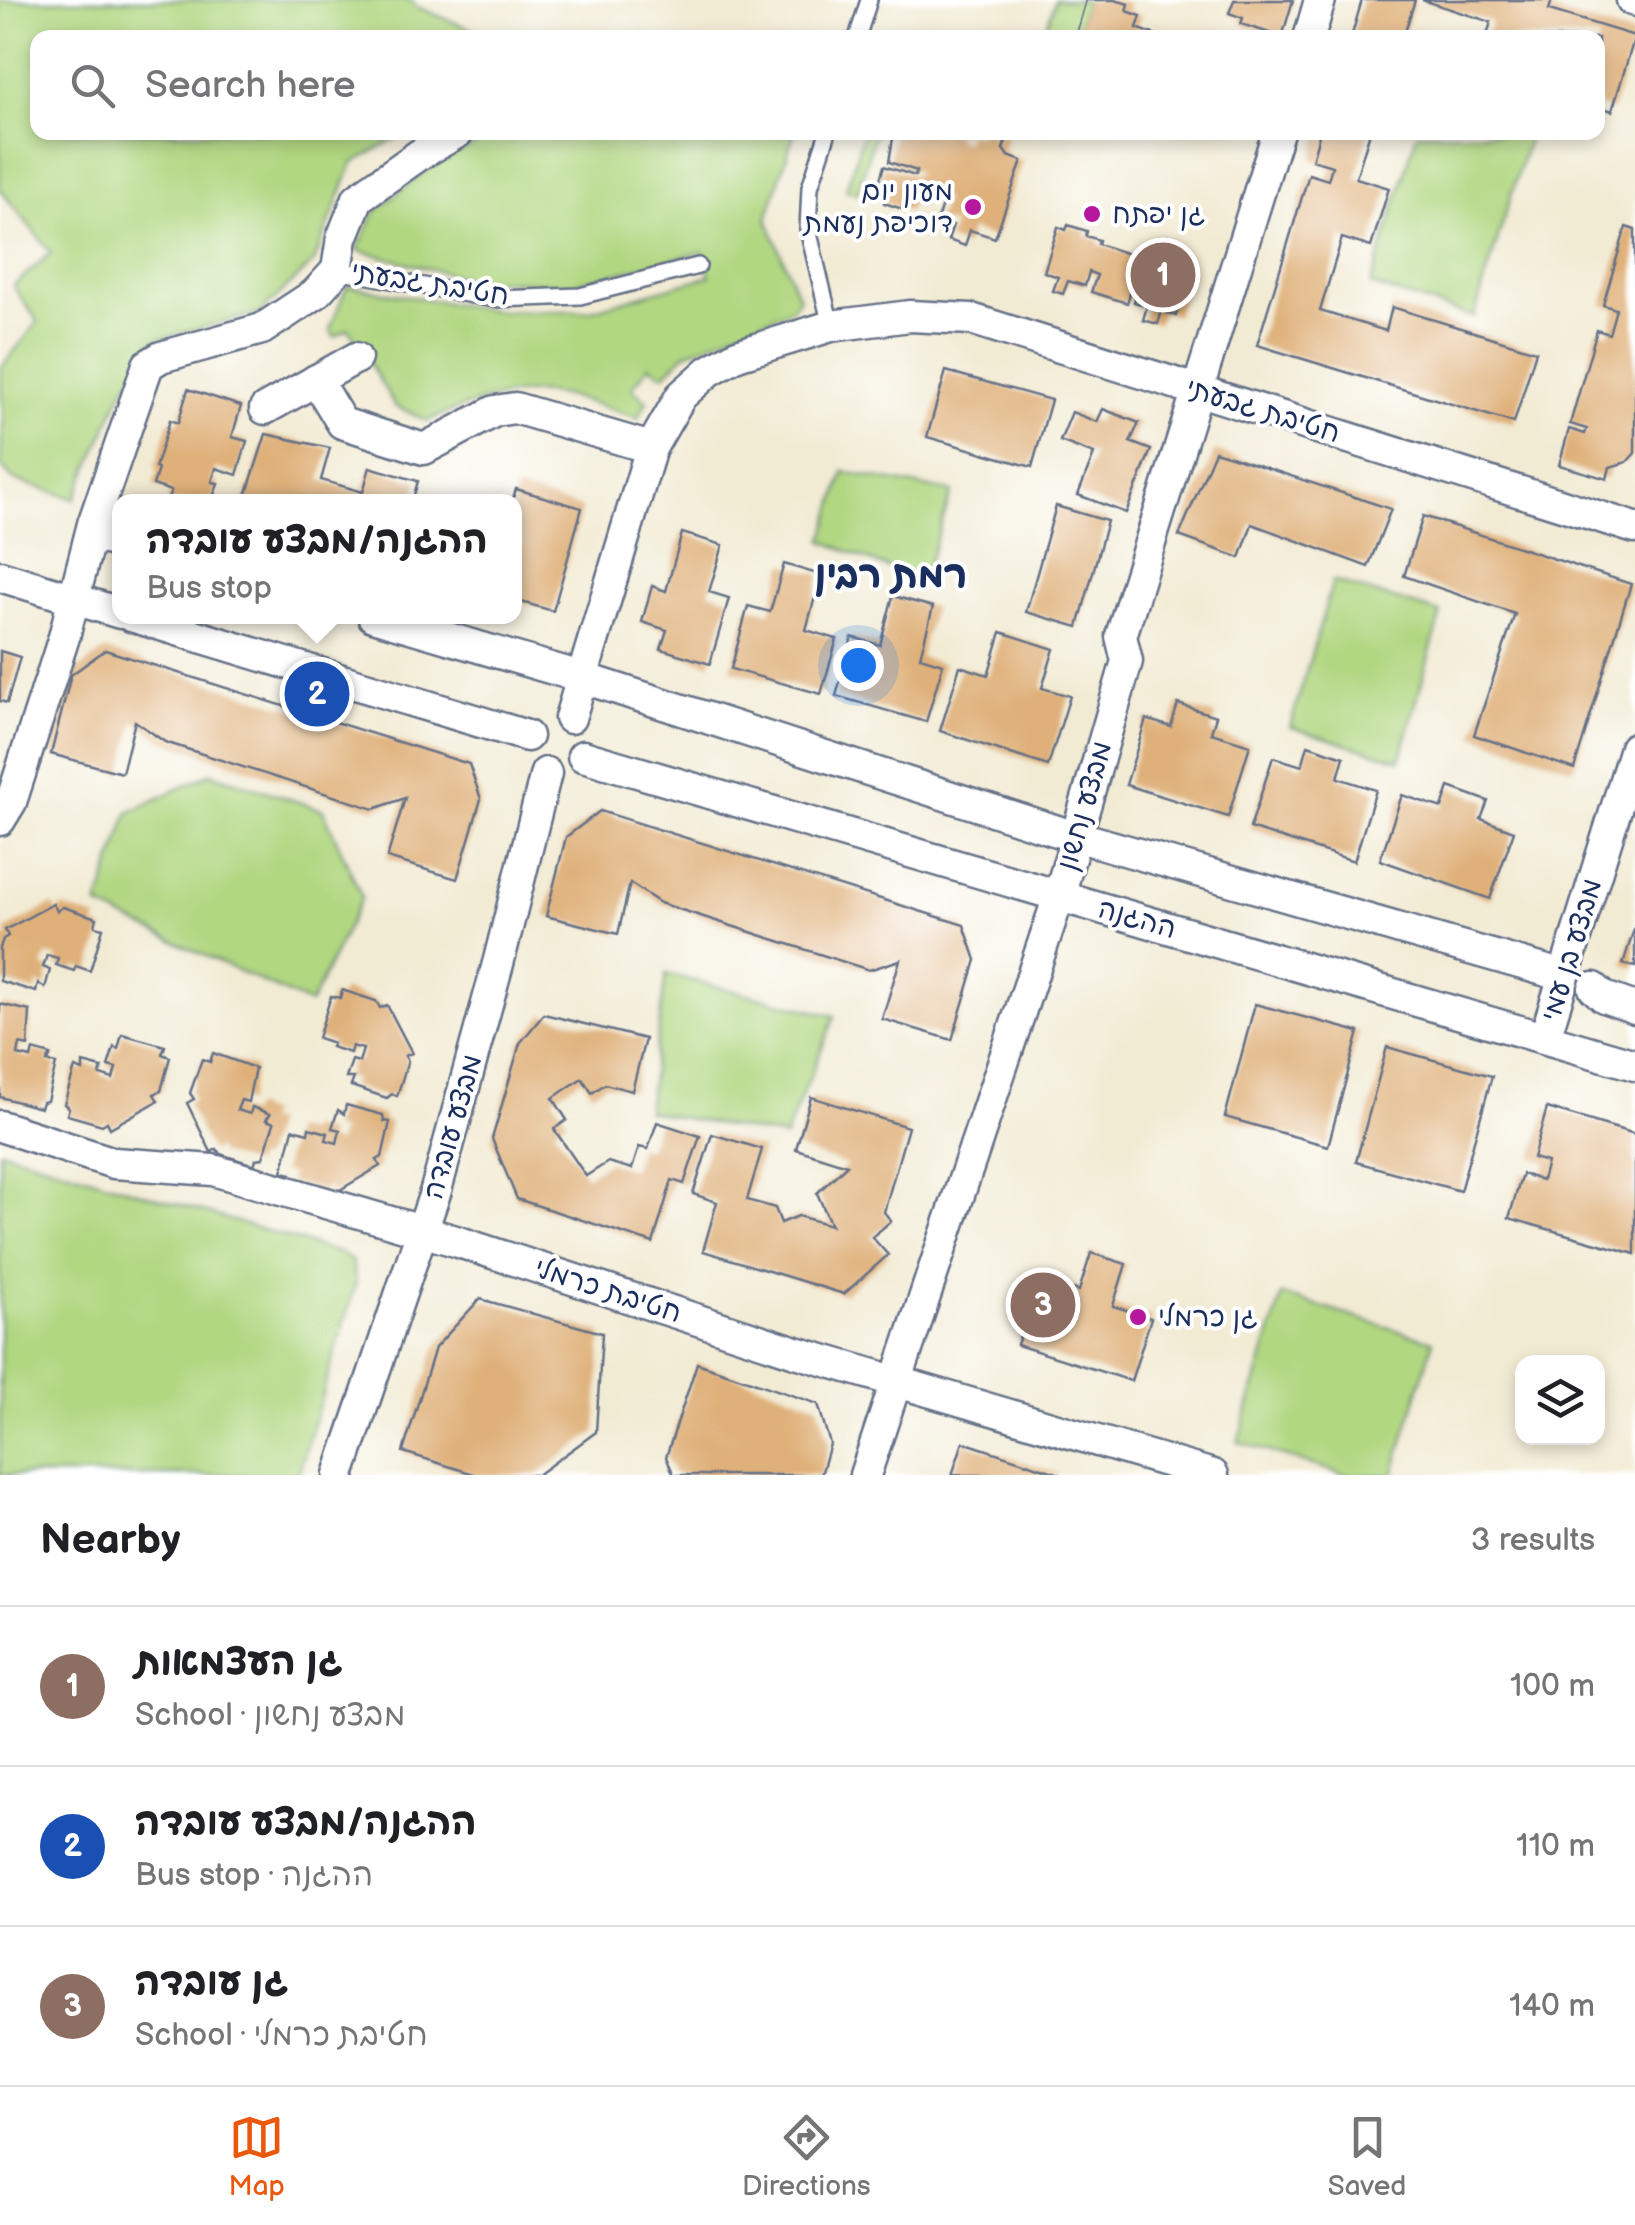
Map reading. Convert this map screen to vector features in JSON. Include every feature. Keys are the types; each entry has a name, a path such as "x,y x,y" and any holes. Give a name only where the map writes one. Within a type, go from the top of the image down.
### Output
{"street":[{"path":"1311,30 1320,0"},
{"name":"חטיבת גבעתי","path":"0,820 11,802 92,524 148,365 262,329 315,294 337,270 342,238 358,198 444,140"},
{"name":"מבצע נחשון","path":"865,1475 1059,896 1128,662 1121,636 1275,140"},
{"name":"חטיבת גבעתי","path":"831,326 887,317 971,319 1635,528"},
{"path":"570,718 651,448 681,396 709,371 737,355 831,326"},
{"path":"265,409 356,358"},
{"path":"316,380 342,423 424,448 495,411 514,408 651,448"},
{"path":"0,576 112,610"},
{"path":"157,624 527,736"},
{"path":"401,624 567,673"},
{"path":"599,683 1060,832"},
{"path":"560,714 570,718 585,740 582,756 575,768 566,773 546,773 530,761 527,736 541,718 560,714"},
{"name":"מבצע בן עמי","path":"1544,1037 1635,748"},
{"name":"ההגנה","path":"582,756 1635,1065"},
{"name":"מבצע עובדה","path":"339,1475 436,1190 546,773"},
{"path":"1093,841 1554,973"},
{"path":"1594,988 1604,998 1635,1008"},
{"name":"חטיבת כרמלי","path":"0,1126 114,1162 213,1170 1213,1475"}],"lane":[{"path":"860,30 869,0"},
{"path":"825,140 810,187 808,229 831,326"},
{"name":"חטיבת גבעתי","path":"337,270 494,299 580,296 698,266"}],"green space":[{"path":"0,0 411,0 417,7 473,30 30,30 30,140 394,140 353,163 314,262 260,313 154,340 122,392 75,499 14,480 0,465 0,369 38,322 13,286 51,253 0,189"},
{"path":"1055,0 1086,0 1077,30 1046,30"},
{"path":"484,140 792,140 767,219 799,298 791,309 686,353 664,375 649,366 632,388 647,401 638,418 556,394 524,393 490,399 427,421 395,406 349,329 334,337 330,329 347,286 497,311 587,311 710,276 702,252 572,284 468,279 357,250 375,212 429,168"},
{"path":"861,140 873,140 857,193 846,190"},
{"path":"1415,140 1528,140 1474,317 1371,285"},
{"path":"844,472 952,492 922,582 823,541"},
{"path":"1333,581 1441,613 1400,760 1290,727"},
{"path":"211,773 323,810 362,897 310,1004 98,906 128,813"},
{"path":"666,974 835,1016 785,1137 647,1111"},
{"path":"0,1150 342,1254 352,1261 356,1283 298,1475 0,1475"},
{"path":"1282,1295 1433,1341 1393,1475 1345,1475 1238,1442"}],"building":[{"path":"1086,0 1129,4 1127,11 1141,16 1137,28 1142,30 1077,30"},
{"path":"1234,0 1293,0 1284,30 1260,30 1241,24 1243,18 1229,13"},
{"path":"1362,0 1415,0 1406,30 1353,30"},
{"path":"1422,0 1552,0 1549,10 1635,36 1612,111 1605,108 1605,30 1488,30 1491,22"},
{"path":"893,140 1006,140 1003,149 1008,156 1022,161 995,238 970,230 965,246 948,240 953,225 937,220 944,199 926,193 922,205 912,201 908,211 884,203 887,192 877,189 884,166 915,176 917,171 889,162"},
{"path":"1318,140 1368,140 1356,178 1389,188 1371,247 1342,238 1320,311 1386,331 1392,307 1536,351 1514,423 1257,345 1309,174 1328,180 1332,166 1312,160"},
{"path":"1068,225 1087,231 1086,236 1099,240 1098,244 1146,260 1147,256 1156,258 1158,253 1192,268 1176,316 1162,311 1158,324 1143,320 1147,306 1134,302 1138,289 1132,287 1127,303 1091,292 1097,275 1089,272 1085,286 1068,281 1063,294 1053,291 1058,277 1044,272 1058,227 1066,230"},
{"path":"1626,227 1635,230 1635,453 1627,462 1610,467 1607,479 1559,465 1569,429 1585,434 1587,429 1570,424 1597,330 1609,334 1616,309 1603,305"},
{"path":"946,371 1051,400 1032,467 927,437"},
{"path":"188,389 241,406 232,437 247,441 237,475 216,468 212,482 218,483 214,494 170,494 171,491 153,485 170,420 178,423"},
{"path":"1103,409 1139,423 1130,442 1151,450 1126,513 1078,495 1094,454 1060,441 1072,412 1097,422"},
{"path":"266,434 330,448 321,480 363,492 370,467 418,481 414,494 247,494"},
{"path":"1215,451 1391,509 1368,567 1252,524 1240,558 1179,536"},
{"path":"516,489 582,508 553,611 522,602 522,494 514,494"},
{"path":"1056,506 1107,521 1078,627 1026,612"},
{"path":"1423,516 1631,584 1574,769 1474,735 1515,614 1404,576"},
{"path":"682,533 723,545 709,592 729,598 710,664 661,649 667,630 642,622 652,586 666,591"},
{"path":"784,564 821,575 806,630 837,639 821,694 731,669 748,606 770,612"},
{"path":"893,596 933,607 920,657 943,664 926,722 836,696 852,637 880,645"},
{"path":"1001,632 1054,649 1042,688 1070,696 1048,766 940,731 960,666 988,675"},
{"path":"105,650 469,764 481,799 457,879 387,858 405,798 374,809 165,742 135,721 122,773 51,754 71,675"},
{"path":"0,651 20,657 7,703 0,701"},
{"path":"1178,704 1216,716 1211,733 1250,745 1228,817 1126,785 1146,719 1171,727"},
{"path":"1308,745 1344,757 1338,778 1376,790 1354,861 1250,828 1273,757 1302,766"},
{"path":"1449,787 1488,801 1481,819 1514,831 1490,899 1380,860 1402,795 1442,808"},
{"path":"600,811 964,925 976,960 952,1040 882,1019 900,960 869,970 660,903 630,883 618,934 546,916 566,837"},
{"path":"53,904 57,911 63,907 97,918 95,926 103,928 90,971 56,965 58,958 47,955 43,967 50,970 45,988 38,983 36,992 0,981 0,948 8,936 5,930"},
{"path":"1635,929 1635,967 1623,964"},
{"path":"342,990 376,1001 380,1008 387,1005 412,1053 405,1056 408,1061 397,1096 387,1098 351,1086 354,1078 346,1078 352,1060 359,1062 363,1049 352,1046 350,1053 318,1038 331,996 340,998"},
{"path":"0,1004 30,1011 28,1046 20,1044 18,1055 31,1058 33,1050 51,1055 47,1062 56,1064 47,1101 40,1108 0,1097"},
{"path":"1255,1004 1359,1032 1328,1146 1225,1117"},
{"path":"544,1014 645,1039 632,1091 605,1084 592,1093 582,1078 553,1098 567,1120 554,1129 586,1176 608,1162 632,1169 639,1147 648,1149 657,1122 700,1136 684,1184 672,1180 653,1243 517,1199 492,1139 520,1043"},
{"path":"122,1034 165,1046 162,1054 170,1057 161,1091 154,1094 158,1101 110,1128 107,1122 102,1125 67,1115 69,1108 64,1104 75,1068 83,1071 83,1063 102,1068 100,1075 113,1079 116,1068 108,1066"},
{"path":"1387,1047 1492,1076 1460,1191 1356,1162"},
{"path":"213,1053 255,1068 248,1102 241,1100 237,1110 250,1114 252,1107 270,1114 266,1120 274,1123 263,1158 256,1159 254,1165 220,1154 217,1149 211,1152 187,1103 194,1099 190,1093 202,1059 210,1062"},
{"path":"811,1097 908,1127 884,1212 891,1221 872,1237 888,1255 844,1294 703,1251 717,1202 693,1194 712,1134 762,1149 747,1200 775,1208 781,1223 798,1216 831,1225 817,1193 847,1165 796,1149"},
{"path":"346,1105 383,1115 384,1121 390,1122 382,1157 377,1160 380,1166 333,1194 329,1187 323,1191 289,1182 291,1174 282,1172 293,1129 328,1133 326,1140 337,1143 340,1130 332,1128 338,1110 344,1114"},
{"path":"1547,1108 1635,1134 1635,1254 1509,1218 1522,1174 1542,1180 1547,1162 1533,1158"},
{"path":"1091,1253 1126,1264 1113,1306 1151,1318 1131,1381 1017,1345 1038,1277 1079,1291"},
{"path":"480,1299 602,1333 596,1432 537,1475 477,1475 403,1452 435,1348"},
{"path":"697,1363 818,1404 830,1444 821,1475 674,1475 666,1457"},
{"path":"963,1442 1060,1474 1060,1475 952,1475"}],"place":[{"name":"מעון יום דוכיפת נעמת","path":"973,207"},
{"name":"גן יפתח","path":"1092,214"},
{"name":"גן העצמאות","path":"1163,275"},
{"name":"ההגנה/מבצע עובדה","path":"317,694"},
{"name":"גן עובדה","path":"1043,1305"},
{"name":"גן כרמלי","path":"1138,1317"}],"district":[{"name":"רמת רבין","path":"891,575"}]}
